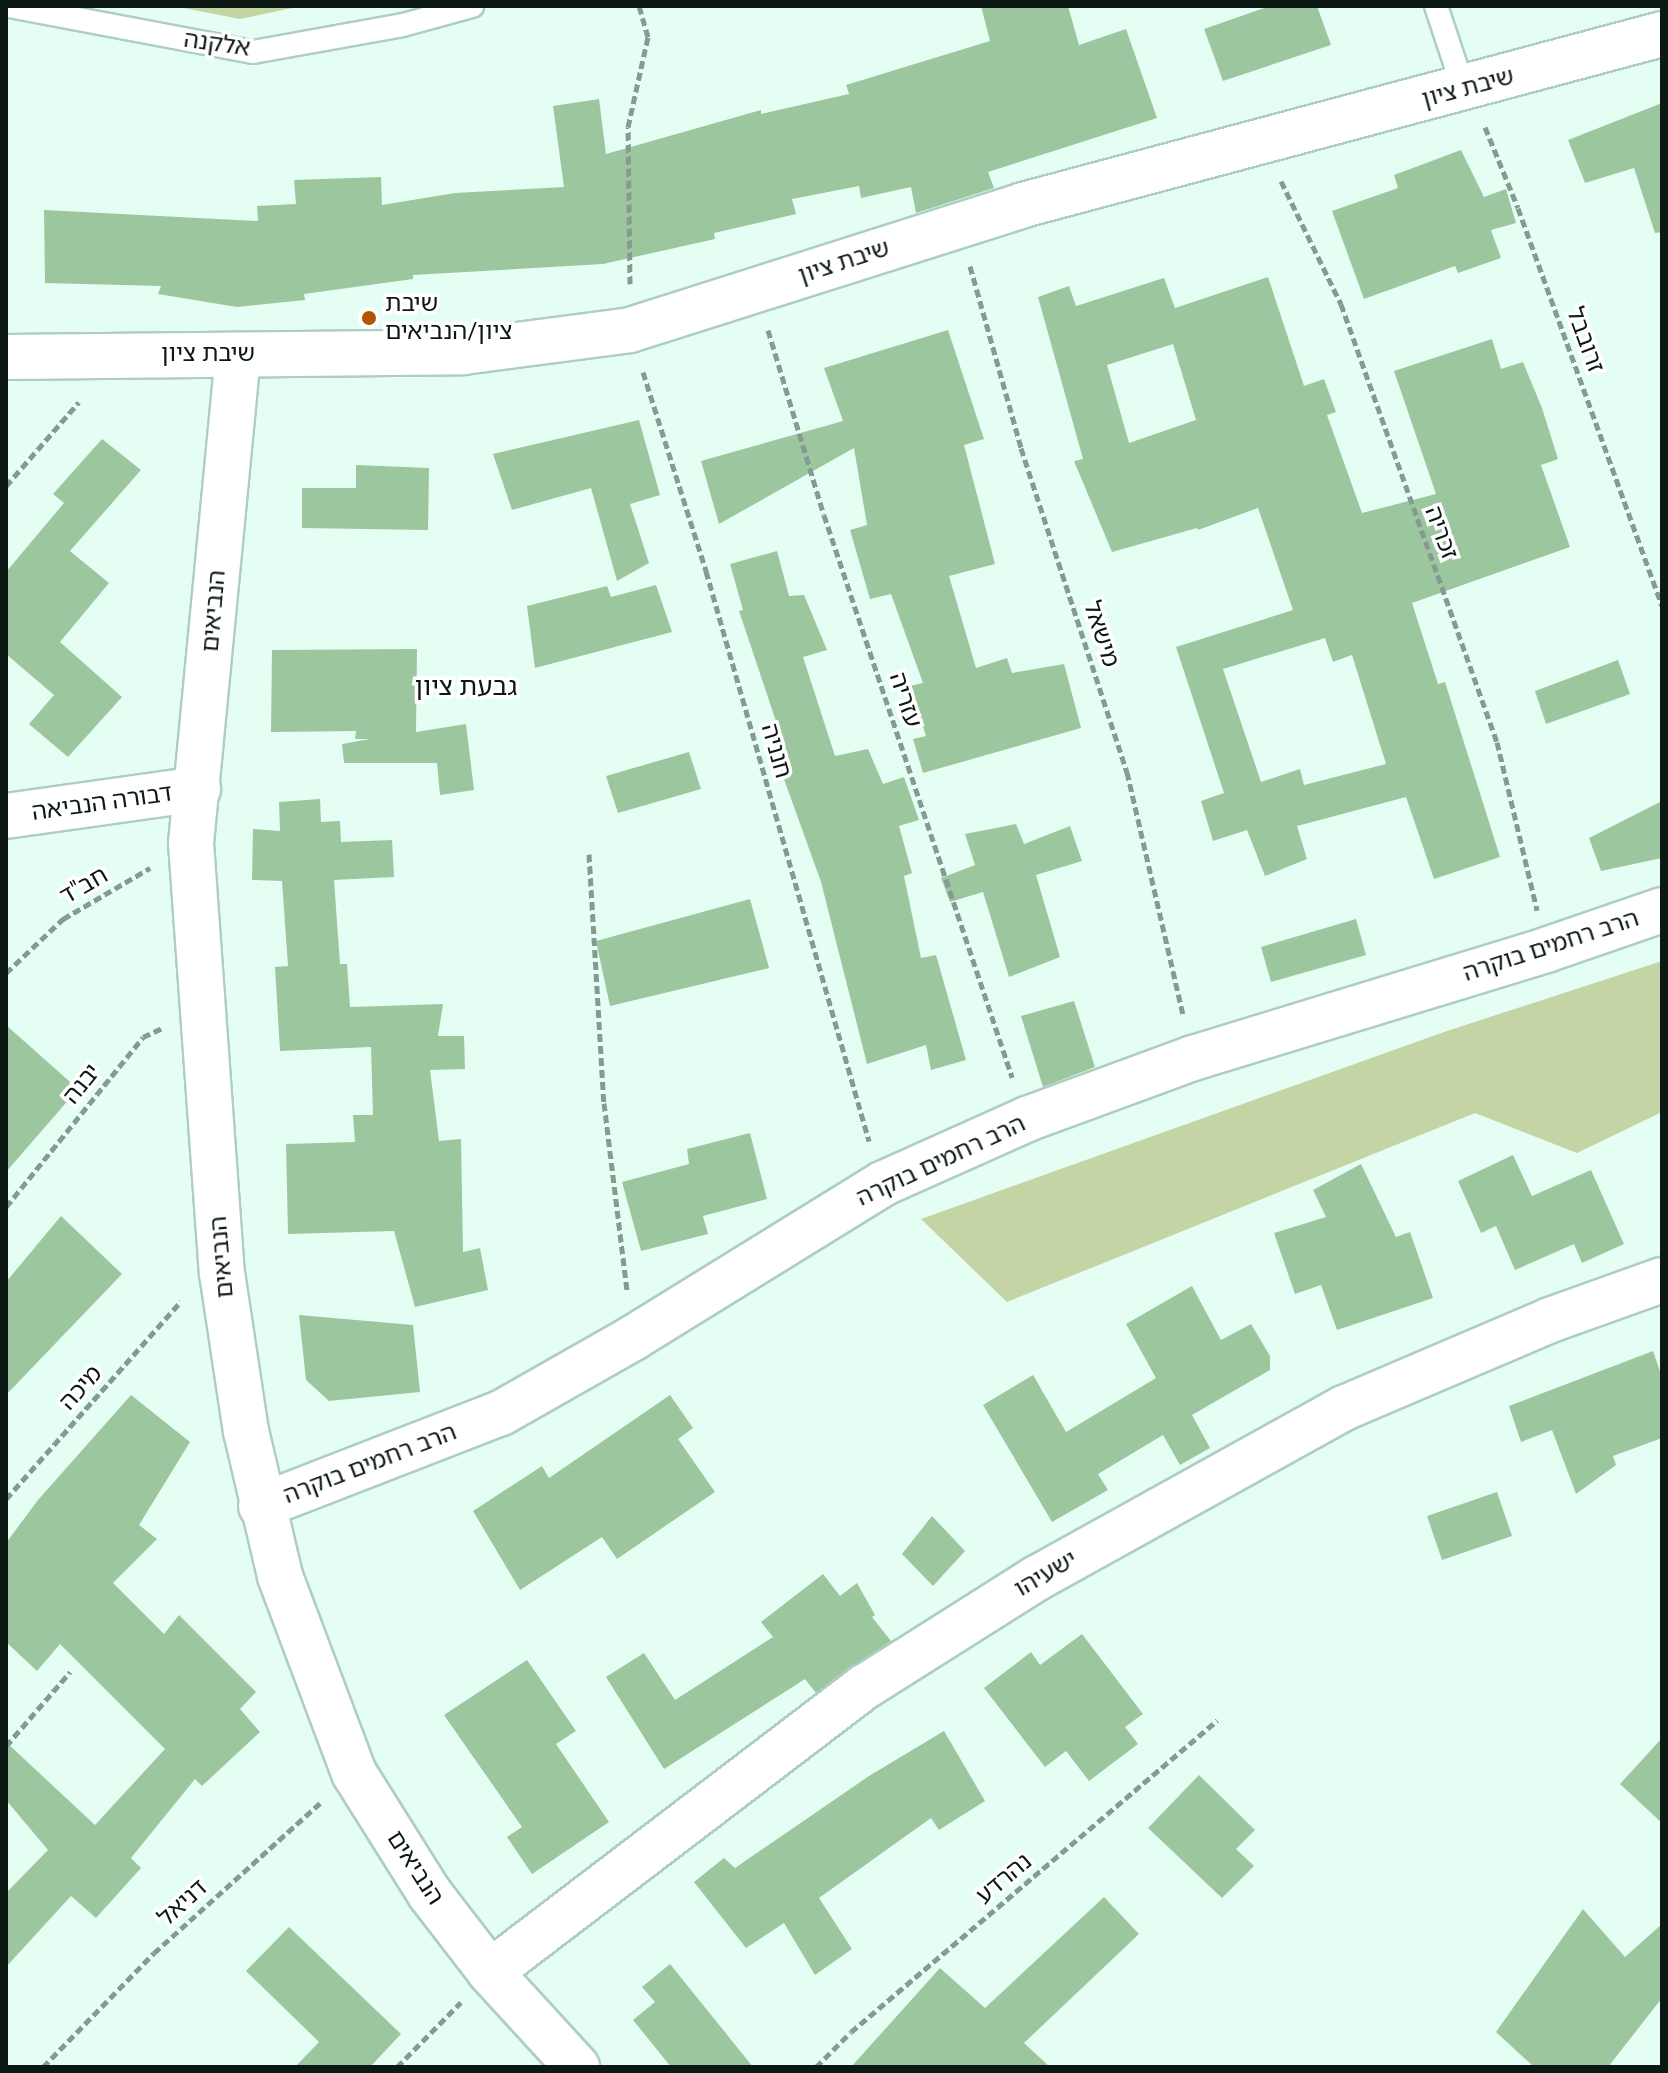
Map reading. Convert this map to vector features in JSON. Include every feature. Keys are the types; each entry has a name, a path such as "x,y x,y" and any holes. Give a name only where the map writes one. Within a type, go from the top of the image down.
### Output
{"street":[{"name":"שיבת ציון","path":"6,357 464,352 630,330 1023,205 1466,89 1662,34"},
{"name":"הנביאים","path":"238,355 191,843 222,1273 261,1506 280,1576 354,1773 430,1894 490,1972 577,2067"},
{"name":"דבורה הנביאה","path":"6,816 198,789"},
{"name":"הרב רחמים בוקרה","path":"261,1506 501,1413 633,1338 882,1184 1027,1119 1193,1058 1546,950 1662,910"},
{"name":"ישעיהו","path":"490,1972 866,1686 1037,1578 1344,1408 1550,1320 1662,1280"}],"lane":[{"name":"אלקנה","path":"9,6 253,52 403,25 472,6"},
{"path":"1436,6 1466,89"}],"path":[{"name":"חנניה","path":"639,6 648,37 628,127 630,330 706,571 882,1184"},
{"name":"זרובבל","path":"1466,89 1518,208 1662,606"},
{"name":"זכריה","path":"1262,142 1341,304 1497,742 1546,950"},
{"name":"מישאל","path":"958,226 1021,448 1127,772 1193,1058"},
{"name":"עזריה","path":"756,290 824,515 1027,1119"},
{"path":"6,486 120,354"},
{"name":"חב\"ד","path":"6,973 63,919 191,843"},
{"path":"589,854 604,1103 633,1338"},
{"name":"יבנה","path":"6,1207 143,1037 205,1007"},
{"name":"מיכה","path":"6,1499 182,1300"},
{"path":"6,1746 70,1672"},
{"name":"נהרדע","path":"816,2067 851,2032 1217,1720"},
{"name":"דניאל","path":"43,2067 154,1953 354,1773"},
{"path":"397,2067 490,1972"}],"green space":[{"path":"173,6 302,6 240,19"},
{"path":"1662,961 1662,1112 1577,1153 1475,1113 1007,1302 921,1219 1447,1031"}],"building":[{"path":"981,6 1068,6 1079,45 1126,29 1157,118 988,172 994,188 916,213 911,187 861,198 859,186 792,199 796,214 714,233 715,239 603,264 413,275 413,279 304,294 305,300 237,307 158,294 161,286 45,283 44,210 258,221 257,206 296,204 294,180 381,177 382,205 455,193 564,187 553,106 599,99 606,154 761,110 761,114 849,94 846,85 990,41"},
{"path":"1270,6 1317,6 1331,45 1223,81 1204,29"},
{"path":"1662,103 1662,232 1655,233 1634,168 1585,183 1568,140"},
{"path":"1461,150 1484,197 1506,189 1516,223 1491,230 1501,258 1458,273 1455,266 1364,299 1332,211 1398,188 1394,175"},
{"path":"1268,277 1304,386 1324,379 1336,412 1327,415 1362,513 1436,494 1394,371 1492,339 1501,369 1523,362 1558,459 1541,465 1570,547 1412,603 1438,684 1445,682 1500,857 1434,879 1406,797 1297,826 1307,859 1265,876 1247,830 1213,841 1201,801 1224,793 1176,647 1293,610 1258,508 1198,530 1112,552 1074,461 1083,459 1038,297 1069,286 1076,306 1164,278 1175,308","holes":["1173,344 1196,420 1129,443 1107,365","1325,638 1333,662 1352,655 1386,764 1304,785 1300,769 1261,782 1223,669"]},
{"path":"948,330 984,439 964,445 995,564 949,576 976,668 1007,658 1012,673 1064,664 1081,728 923,773 913,739 926,736 910,686 923,683 891,594 870,599 850,530 867,525 854,448 719,524 701,461 843,421 824,368"},
{"path":"639,420 660,495 630,504 649,563 617,581 591,488 512,510 493,454"},
{"path":"102,439 141,470 70,551 109,583 60,642 122,697 68,757 29,724 54,695 6,654 6,572 64,503 53,494"},
{"path":"356,465 429,468 428,530 302,528 302,488 356,488"},
{"path":"777,551 789,596 804,595 827,650 803,657 835,756 868,749 883,784 904,777 919,820 899,826 912,873 904,876 921,958 936,955 966,1060 931,1070 926,1045 867,1064 821,882 780,768 791,766 739,611 743,610 730,564"},
{"path":"656,585 672,632 535,668 527,606 607,586 611,597"},
{"path":"417,649 416,732 466,724 474,790 440,795 437,763 344,763 342,744 370,739 355,739 356,731 271,732 272,650"},
{"path":"1618,660 1630,694 1546,724 1535,691"},
{"path":"689,752 701,789 618,813 606,776"},
{"path":"320,799 321,822 340,821 341,842 392,840 394,877 334,880 340,964 347,964 350,1007 443,1004 438,1036 464,1036 465,1069 430,1070 439,1141 461,1139 463,1252 480,1248 488,1290 415,1307 394,1231 288,1234 286,1144 355,1142 353,1115 373,1115 371,1047 280,1051 275,967 288,966 282,881 252,880 253,829 280,831 279,802"},
{"path":"1662,801 1662,858 1601,871 1589,838"},
{"path":"1016,824 1024,844 1070,826 1082,861 1036,875 1060,957 1009,977 983,892 950,902 941,878 975,865 965,834"},
{"path":"750,899 769,968 610,1006 596,941"},
{"path":"1356,919 1366,955 1271,982 1261,947"},
{"path":"1074,1001 1095,1067 1043,1087 1021,1016"},
{"path":"6,1025 78,1089 6,1172"},
{"path":"750,1133 767,1199 703,1216 708,1234 641,1251 622,1182 689,1164 687,1149"},
{"path":"1513,1155 1532,1196 1591,1170 1624,1244 1582,1263 1574,1244 1515,1270 1496,1226 1481,1233 1458,1181"},
{"path":"1361,1164 1396,1237 1410,1232 1433,1298 1337,1330 1321,1285 1295,1294 1274,1233 1326,1217 1313,1190"},
{"path":"61,1216 122,1274 6,1395 6,1282"},
{"path":"1192,1286 1221,1340 1251,1324 1270,1356 1270,1370 1192,1415 1210,1448 1180,1465 1163,1435 1098,1474 1108,1490 1052,1522 983,1405 1033,1375 1066,1432 1156,1378 1126,1324"},
{"path":"299,1315 413,1325 420,1392 329,1401 306,1380"},
{"path":"1653,1351 1662,1377 1662,1438 1613,1456 1616,1465 1576,1494 1552,1430 1521,1442 1509,1406"},
{"path":"131,1395 190,1442 139,1525 157,1539 113,1583 164,1634 179,1615 256,1692 240,1709 260,1732 202,1786 195,1779 131,1858 141,1868 96,1918 71,1896 6,1967 6,1893 48,1850 6,1800 6,1742 95,1825 165,1749 60,1644 37,1671 6,1642 6,1543 38,1500"},
{"path":"670,1395 693,1428 678,1439 715,1492 617,1559 602,1537 520,1590 473,1511 542,1466 549,1478"},
{"path":"1497,1492 1512,1536 1442,1560 1427,1516"},
{"path":"932,1516 965,1551 933,1586 902,1554"},
{"path":"823,1574 840,1596 857,1583 875,1615 872,1617 891,1641 816,1693 805,1679 664,1769 606,1677 644,1653 675,1700 773,1637 761,1622"},
{"path":"1082,1634 1143,1714 1125,1727 1138,1744 1089,1781 1066,1751 1045,1767 984,1688 1031,1652 1040,1665"},
{"path":"527,1660 576,1731 556,1744 609,1822 532,1874 507,1837 522,1827 444,1715"},
{"path":"944,1731 985,1801 939,1830 931,1818 819,1898 852,1949 815,1975 784,1923 746,1948 694,1882 724,1858 735,1868 869,1776"},
{"path":"1662,1738 1662,1823 1620,1784"},
{"path":"1199,1775 1255,1830 1236,1849 1254,1866 1222,1898 1148,1828"},
{"path":"1104,1897 1139,1934 1024,2043 1050,2067 851,2067 940,1968 985,2008"},
{"path":"1583,1909 1625,1957 1662,1924 1662,1998 1608,2067 1534,2067 1496,2032"},
{"path":"289,1927 401,2034 370,2067 295,2067 319,2042 246,1971"},
{"path":"670,1964 753,2067 671,2067 633,2020 655,2002 642,1987"}],"place":[{"name":"שיבת ציון/הנביאים","path":"369,318"}],"district":[{"name":"גבעת ציון","path":"466,687"}]}
